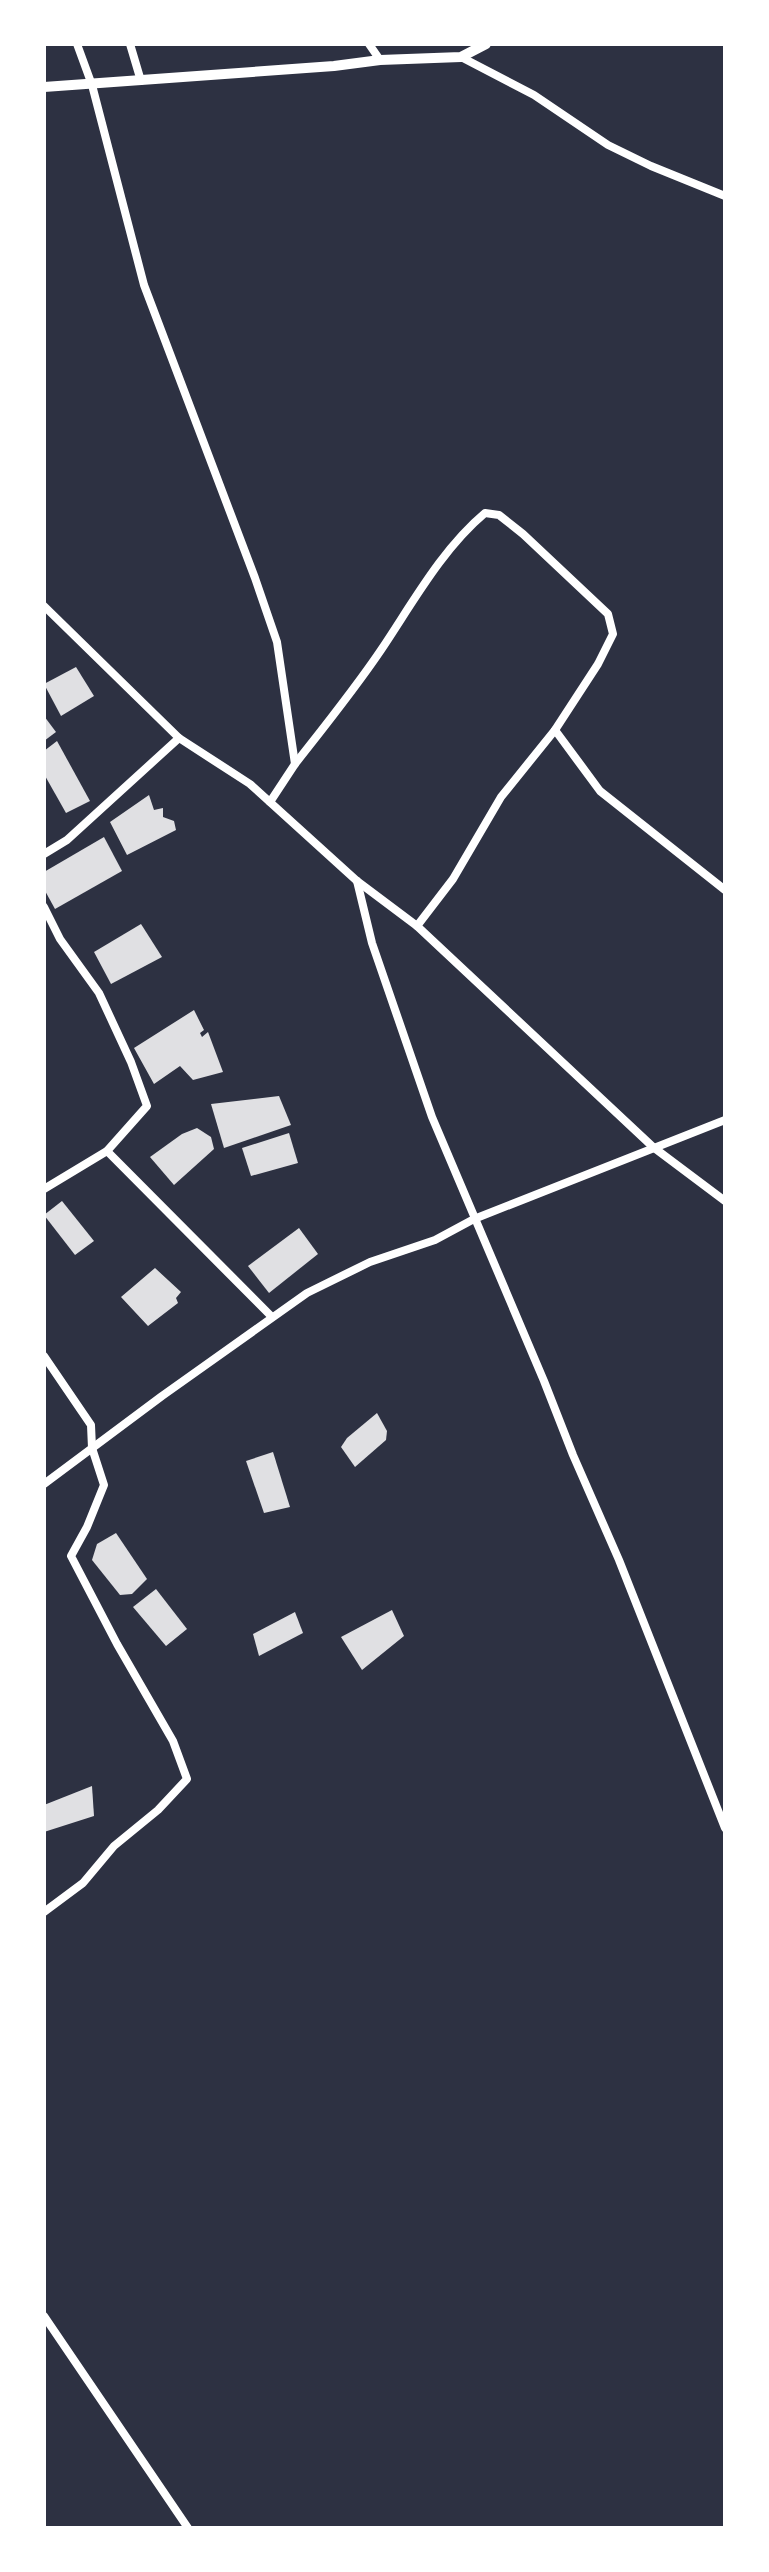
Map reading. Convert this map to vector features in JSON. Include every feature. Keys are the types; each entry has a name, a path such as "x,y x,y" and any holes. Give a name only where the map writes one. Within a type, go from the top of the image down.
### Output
{"street":[{"path":"77,44 92,85 144,285 277,642 295,764"},
{"path":"130,44 141,81"},
{"path":"369,44 380,60"},
{"path":"44,87 380,60 461,57 486,44"},
{"path":"461,57 534,95 608,145 725,196"},
{"path":"270,802 470,526 485,513 499,515 523,534 608,614 613,634 598,664 555,730 501,797 453,879 417,926"},
{"path":"46,613 179,738 250,784 357,881 417,926 653,1147 725,1201"},
{"path":"555,730 600,791 725,890"},
{"path":"44,854 67,840 179,738"},
{"path":"357,881 372,943 432,1117 619,1560 725,1828"},
{"path":"44,907 60,939 99,993 131,1062 147,1106 107,1151 44,1189"},
{"path":"44,1484 307,1293 370,1262 435,1240 474,1219 725,1120"},
{"path":"107,1151 272,1317"},
{"path":"44,1356 91,1425 92,1448 104,1485 71,1556 173,1741 187,1779 158,1810 114,1846 83,1883 44,1912"},
{"path":"44,2316 188,2528"}],"building":[{"path":"76,667 94,696 61,716 44,684"},
{"path":"44,716 56,732 44,741"},
{"path":"57,741 90,801 66,813 44,774 44,751"},
{"path":"149,795 154,810 163,808 163,817 174,821 176,830 127,855 110,822"},
{"path":"104,837 122,871 55,909 44,889 44,872"},
{"path":"141,924 162,957 111,984 94,952"},
{"path":"194,1010 204,1030 200,1033 202,1037 208,1032 223,1072 193,1080 180,1066 154,1084 134,1048"},
{"path":"279,1096 291,1125 224,1148 211,1104"},
{"path":"197,1128 211,1137 214,1149 174,1185 150,1157 182,1134"},
{"path":"289,1133 298,1163 251,1176 242,1148"},
{"path":"62,1201 94,1241 75,1255 44,1215"},
{"path":"299,1228 318,1254 269,1293 248,1266"},
{"path":"155,1268 181,1292 176,1298 178,1303 148,1326 121,1297"},
{"path":"377,1413 387,1431 386,1440 355,1467 341,1447 347,1438"},
{"path":"273,1452 290,1507 264,1513 246,1461"},
{"path":"116,1533 147,1579 132,1594 120,1595 92,1560 97,1544"},
{"path":"156,1589 187,1629 166,1646 133,1607"},
{"path":"392,1610 404,1636 362,1670 341,1637"},
{"path":"295,1612 303,1633 259,1656 253,1634"},
{"path":"92,1786 94,1816 44,1832 44,1805"}]}
